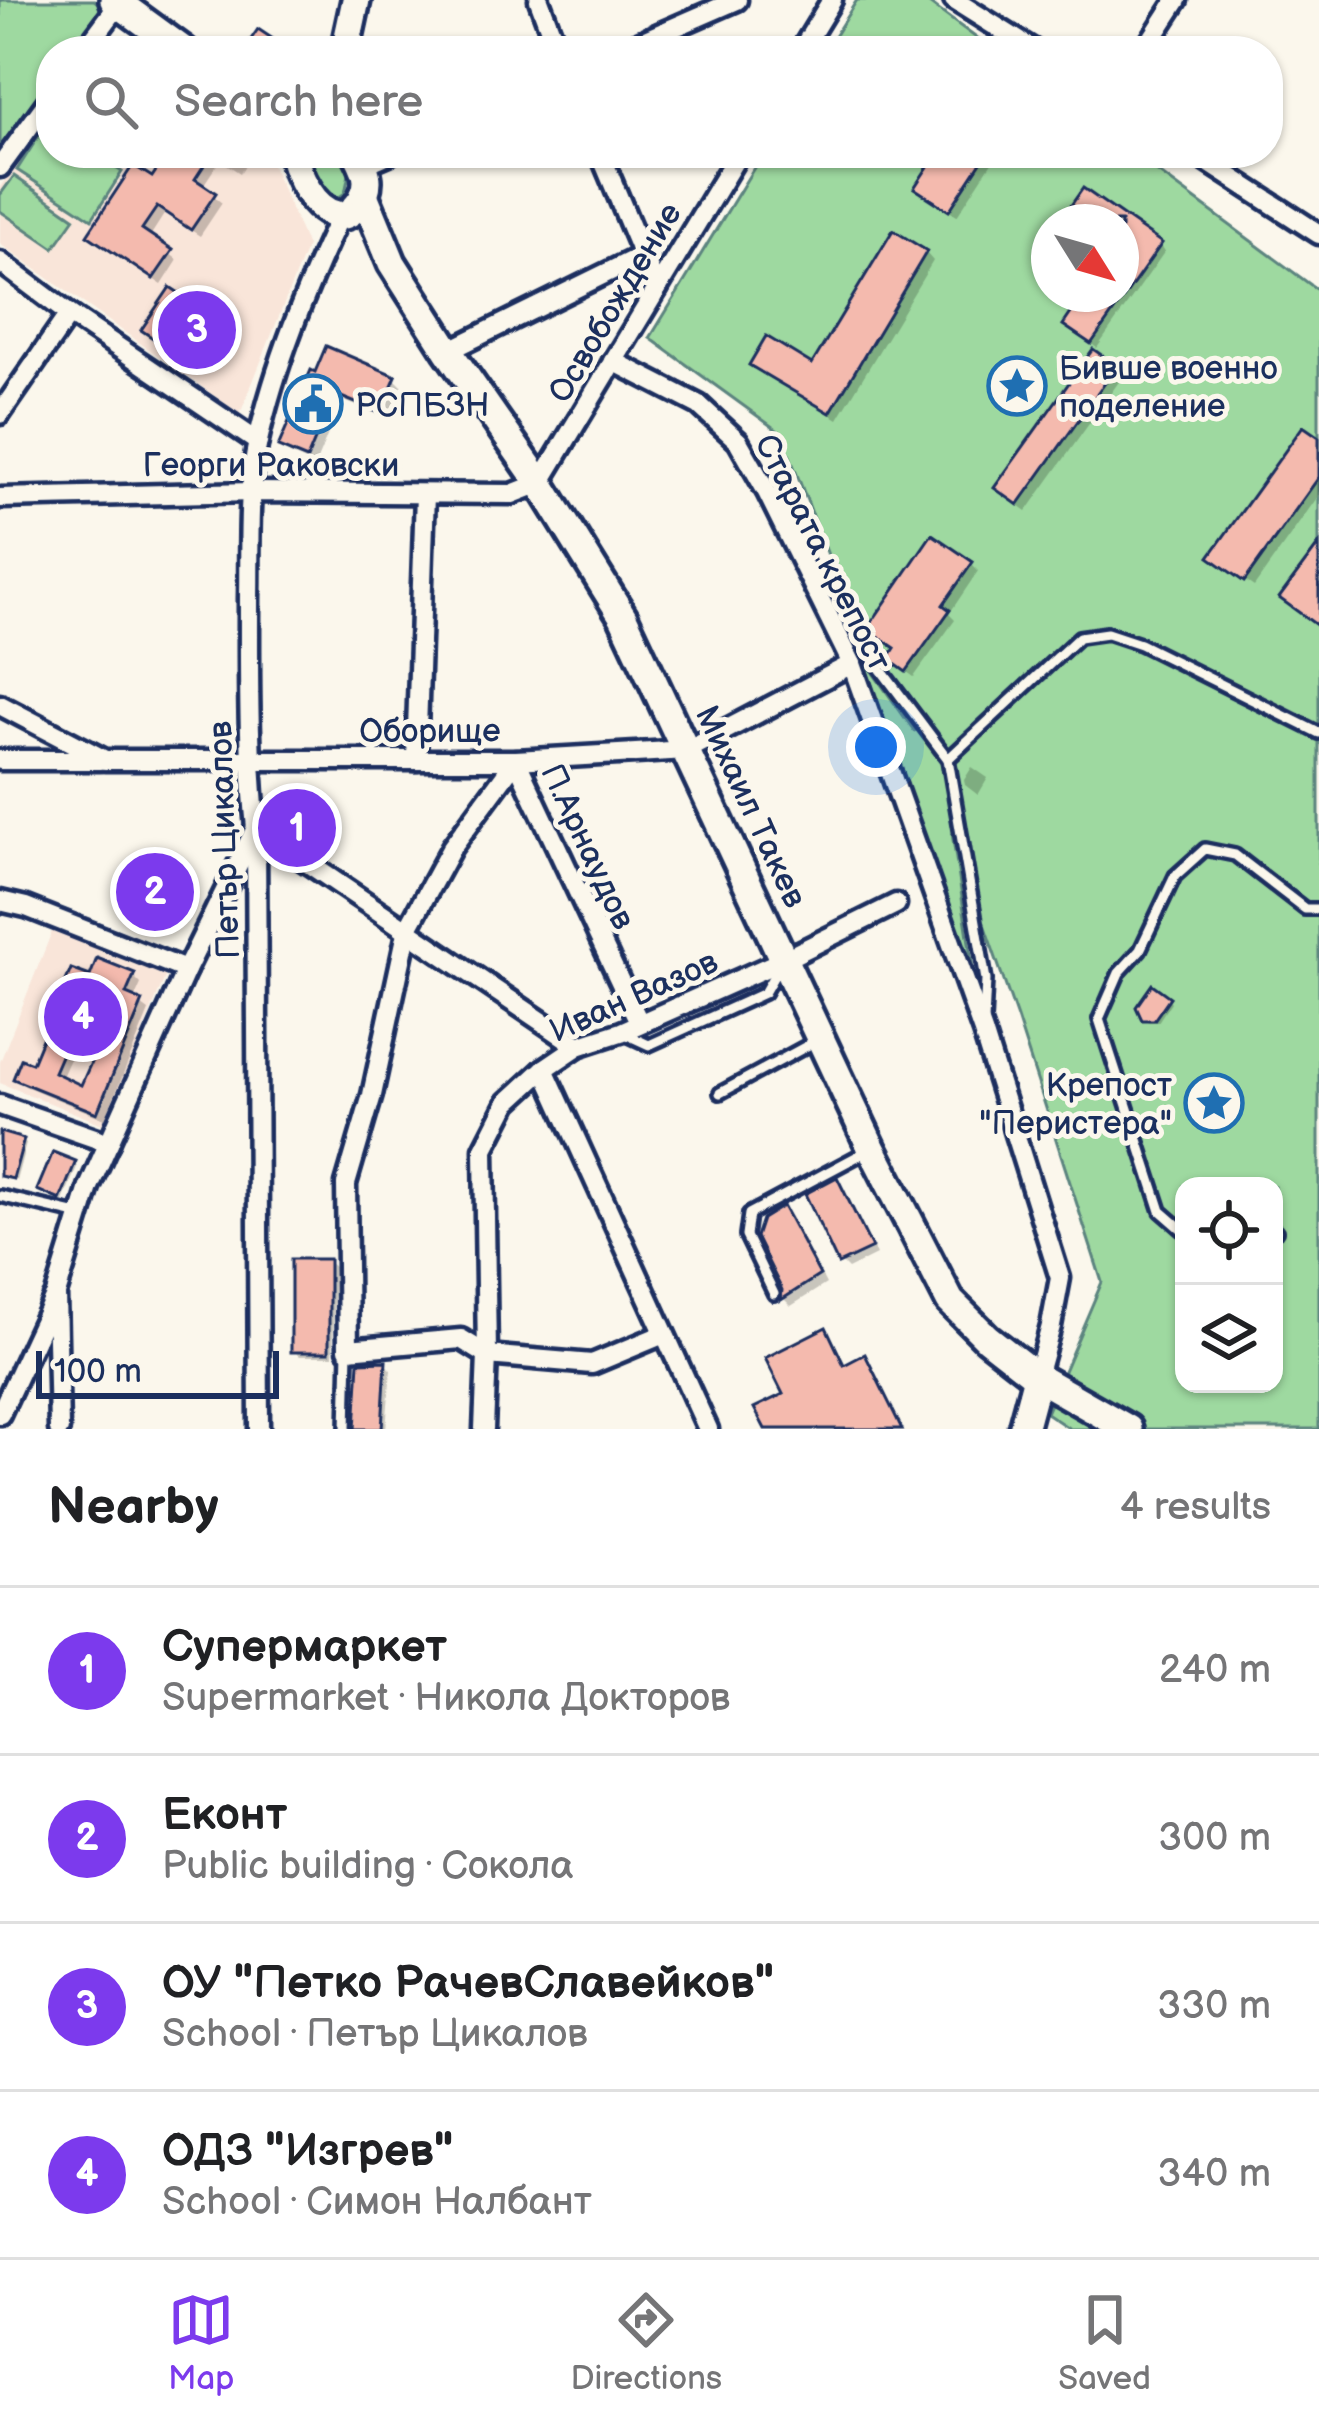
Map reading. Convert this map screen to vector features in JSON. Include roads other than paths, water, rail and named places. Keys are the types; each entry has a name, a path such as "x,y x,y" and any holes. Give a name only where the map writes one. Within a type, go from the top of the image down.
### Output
{"main road":[{"path":"348,36 356,0"},
{"path":"116,2 163,36"},
{"path":"297,168 312,196 326,209 350,209 367,181 363,168"},
{"name":"Михаил Такев","path":"350,209 392,262 540,483 623,617 872,1149 950,1301 987,1339 1037,1377 1128,1429"},
{"path":"1023,1429 1037,1377"}],"street":[{"path":"539,0 552,36"},
{"path":"649,36 706,7 737,0"},
{"path":"810,36 832,0"},
{"path":"954,0 1011,36"},
{"path":"1154,36 1177,0"},
{"path":"94,36 116,2"},
{"path":"0,167 36,118"},
{"path":"606,168 657,289"},
{"name":"Освобождение","path":"540,483 730,168"},
{"path":"1217,168 1319,234"},
{"name":"Петър Цикалов","path":"312,196 319,224 319,260"},
{"name":"Петър Цикалов","path":"259,1429 250,509 258,442 282,360 319,260 350,209"},
{"path":"448,351 643,255"},
{"path":"0,262 258,442"},
{"path":"0,414 69,314"},
{"name":"Старата крепост","path":"614,361 699,406 738,440 852,664 983,1032 1060,1278 1037,1377"},
{"name":"Георги Раковски","path":"0,498 512,494 540,483"},
{"path":"416,760 425,494"},
{"name":"Оборище","path":"0,705 105,760 516,760 687,750 852,664"},
{"path":"0,760 105,760"},
{"path":"516,760 452,847 408,928 372,1096 346,1184 348,1349 461,1339 487,1355 592,1364 664,1334"},
{"name":"П.Арнаудов","path":"516,760 630,1027"},
{"path":"0,1414 56,1294 109,1143 256,828 578,1046"},
{"path":"0,901 186,970"},
{"name":"Иван Вазов","path":"484,1429 484,1149 508,1102 578,1046 783,961 896,904"},
{"path":"544,1069 704,1428"},
{"path":"0,1105 109,1143"},
{"path":"56,1294 58,1429"}],"lane":[{"path":"948,759 1079,637 1107,632 1319,733"},
{"path":"861,644 948,759 986,980 983,1032"},
{"path":"1175,1223 1161,1211 1100,1019 1112,988 1140,950 1175,876 1205,849 1235,855 1305,909 1319,909"},
{"path":"720,1094 821,1038"},
{"path":"774,1294 746,1236 749,1214 872,1149"},
{"path":"0,1196 80,1215"},
{"path":"346,1429 348,1349"}],"place":[{"name":"ОУ \"Петко РачевСлавейков\"","path":"197,330"},
{"name":"Бивше военно поделение","path":"1017,386"},
{"name":"РСПБЗН","path":"313,404"},
{"name":"Супермаркет","path":"297,828"},
{"name":"Еконт","path":"155,892"},
{"name":"ОДЗ \"Изгрев\"","path":"83,1017"},
{"name":"Крепост \"Перистера\"","path":"1214,1103"}]}
